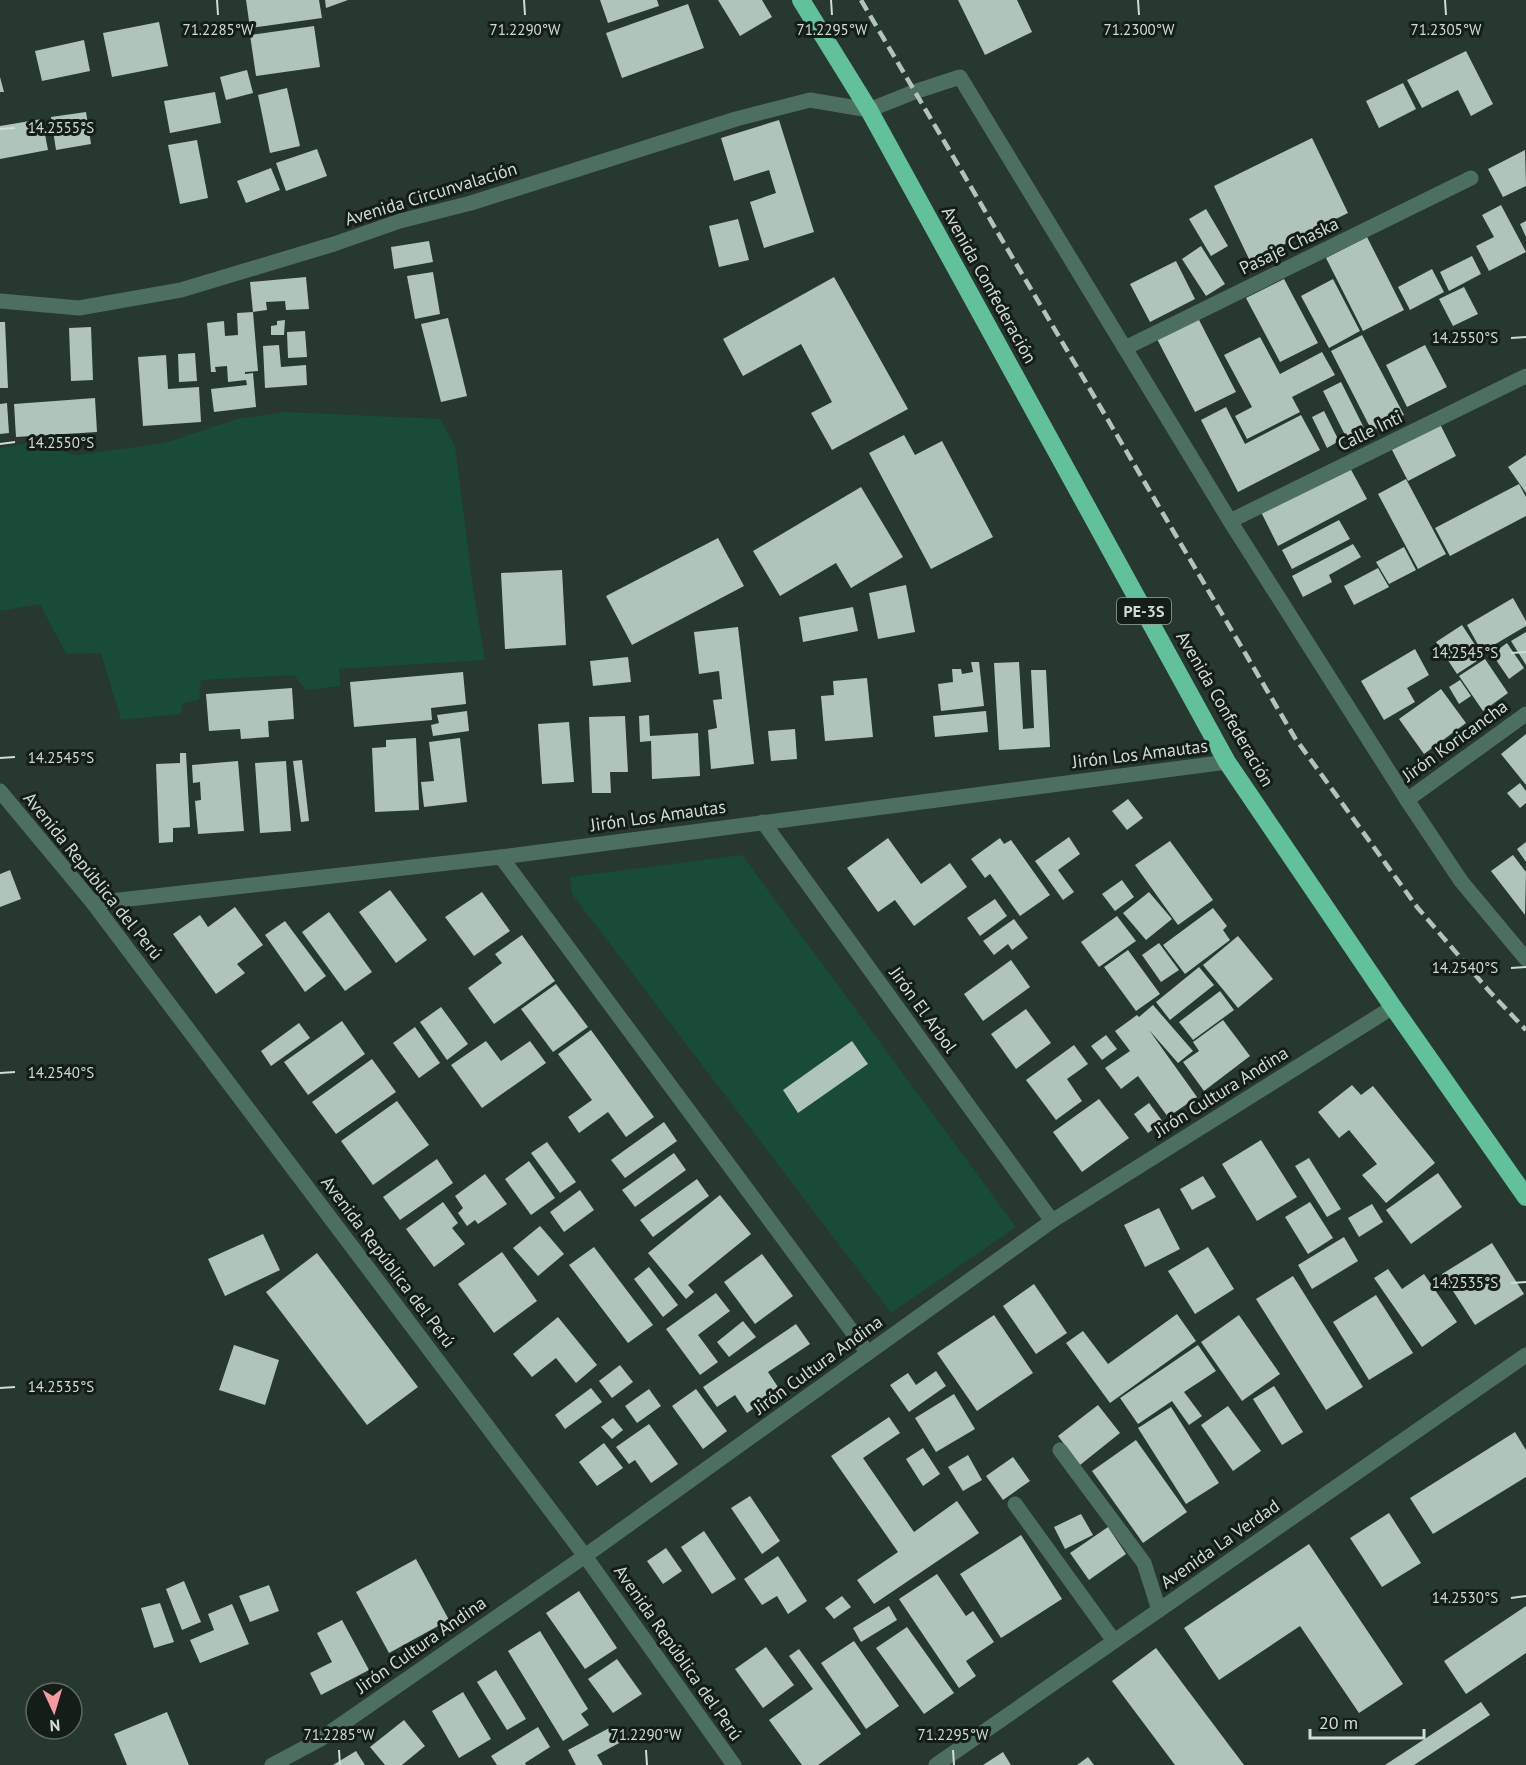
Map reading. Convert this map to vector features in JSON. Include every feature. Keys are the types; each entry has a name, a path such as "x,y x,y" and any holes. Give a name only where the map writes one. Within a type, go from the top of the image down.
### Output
{"highway":[{"name":"Avenida Confederación","path":"801,0 869,110 1227,762 1526,1197"}],"street":[{"path":"869,110 960,77 1230,521 1407,800 1461,881 1526,959"},
{"name":"Avenida Circunvalación","path":"0,302 79,308 181,290 334,244 400,221 471,203 736,119 799,102 810,100 869,110"},
{"name":"Pasaje Chaska","path":"1125,348 1471,178"},
{"name":"Calle Inti","path":"1230,521 1526,376"},
{"name":"Jirón Koricancha","path":"1407,800 1526,714"},
{"name":"Jirón Los Amautas","path":"93,903 501,857 1227,762"},
{"name":"Avenida República del Perú","path":"0,791 93,903 585,1556 734,1765"},
{"name":"Jirón El Arbol","path":"763,822 1052,1221"},
{"path":"501,857 868,1353"},
{"name":"Jirón Cultura Andina","path":"272,1765 319,1740 585,1556 1052,1221 1394,1007"},
{"name":"Avenida La Verdad","path":"936,1765 1526,1355"},
{"path":"1060,1450 1144,1563 1159,1610"},
{"path":"1015,1504 1114,1641"}],"green space":[{"path":"285,412 440,419 455,446 473,588 485,660 339,669 340,686 306,690 294,675 201,680 199,700 183,703 181,714 121,720 101,653 66,654 40,604 0,611 0,448 28,443 77,455 165,443 237,419"},
{"path":"742,855 1016,1227 891,1313 572,894 570,877"}],"building":[{"path":"246,0 319,0 322,18 250,28"},
{"path":"325,0 348,0 326,8"},
{"path":"600,0 657,0 659,6 608,23"},
{"path":"718,0 762,0 772,17 740,36"},
{"path":"958,0 1017,0 1032,32 985,55"},
{"path":"688,4 704,48 622,78 606,33"},
{"path":"159,22 168,66 112,77 103,33"},
{"path":"314,26 320,67 256,76 250,35"},
{"path":"84,40 90,71 42,81 35,51"},
{"path":"1466,51 1493,104 1471,116 1458,90 1422,108 1407,80"},
{"path":"247,70 253,93 226,100 220,77"},
{"path":"0,77 4,92 0,92"},
{"path":"1403,83 1416,109 1379,128 1366,101"},
{"path":"287,88 300,146 270,153 258,95"},
{"path":"215,92 221,123 170,133 164,101"},
{"path":"86,112 91,144 56,150 51,117"},
{"path":"42,119 48,150 0,159 0,126"},
{"path":"779,120 814,232 764,248 750,202 776,193 769,170 734,181 721,138"},
{"path":"1312,138 1348,213 1250,261 1214,186"},
{"path":"197,140 208,198 180,204 168,145"},
{"path":"317,149 327,176 286,191 276,163"},
{"path":"1525,150 1526,186 1503,197 1488,169"},
{"path":"271,168 280,190 246,203 237,181"},
{"path":"1501,205 1526,252 1489,271 1476,246 1494,237 1482,215"},
{"path":"1206,209 1228,246 1211,256 1189,219"},
{"path":"738,219 749,260 719,267 709,226"},
{"path":"1526,221 1526,237 1520,224"},
{"path":"1367,237 1404,310 1363,331 1326,258"},
{"path":"429,241 433,262 394,269 391,247"},
{"path":"1201,246 1225,284 1206,296 1182,259"},
{"path":"1472,256 1481,274 1449,291 1440,272"},
{"path":"1176,261 1195,299 1150,322 1130,284"},
{"path":"1432,269 1444,292 1410,310 1398,287"},
{"path":"433,272 440,314 415,319 407,276"},
{"path":"306,277 309,309 286,310 285,301 266,302 267,310 253,312 250,282"},
{"path":"834,277 908,409 832,450 811,413 832,402 801,344 743,376 723,339"},
{"path":"1284,279 1318,343 1280,362 1246,298"},
{"path":"1333,279 1360,331 1329,348 1301,296"},
{"path":"1464,287 1478,314 1453,326 1439,299"},
{"path":"253,312 258,371 245,372 245,374 253,373 256,407 214,412 211,389 247,385 246,380 228,382 227,366 215,367 216,372 211,372 207,323 224,321 225,336 238,335 237,313"},
{"path":"1197,316 1236,392 1195,412 1156,337"},
{"path":"448,318 467,396 441,402 421,324"},
{"path":"285,320 284,335 271,335 271,326 277,325 277,321"},
{"path":"0,322 5,322 8,388 0,388"},
{"path":"91,327 93,380 71,381 69,328"},
{"path":"305,331 307,357 288,358 287,332"},
{"path":"1362,335 1404,415 1372,431 1331,351"},
{"path":"1260,337 1280,374 1322,352 1335,375 1292,397 1300,412 1247,439 1235,416 1252,407 1224,355"},
{"path":"279,345 281,367 306,365 307,385 265,388 263,346"},
{"path":"1425,345 1447,387 1407,407 1386,365"},
{"path":"195,353 197,381 179,382 178,354"},
{"path":"166,355 168,389 199,387 201,422 143,426 138,357"},
{"path":"1341,382 1364,428 1346,437 1323,391"},
{"path":"95,398 97,432 16,437 14,404"},
{"path":"7,403 9,433 0,434 0,404"},
{"path":"1226,407 1245,444 1301,415 1320,450 1238,492 1201,420"},
{"path":"1324,411 1339,441 1327,448 1312,417"},
{"path":"1439,422 1456,456 1408,481 1391,448"},
{"path":"904,435 915,455 942,441 993,537 931,569 869,453"},
{"path":"1526,455 1526,493 1508,467"},
{"path":"1349,466 1367,499 1278,546 1261,512"},
{"path":"1406,479 1446,554 1418,569 1378,494"},
{"path":"1519,484 1526,497 1526,516 1450,556 1435,528"},
{"path":"861,487 903,557 851,588 836,563 780,596 753,551"},
{"path":"1339,520 1350,539 1292,569 1282,550"},
{"path":"718,538 744,586 632,645 606,596"},
{"path":"1353,544 1361,557 1329,575 1332,582 1303,597 1292,576"},
{"path":"1404,547 1416,570 1389,584 1376,562"},
{"path":"1378,568 1389,587 1354,605 1344,586"},
{"path":"562,570 566,645 505,649 501,573"},
{"path":"906,585 915,632 878,639 869,593"},
{"path":"1513,598 1526,621 1526,626 1482,652 1467,625"},
{"path":"853,607 858,631 803,642 799,617"},
{"path":"1462,625 1483,657 1457,674 1436,642"},
{"path":"738,627 754,764 711,769 708,730 717,728 713,700 722,699 719,671 699,674 694,632"},
{"path":"1526,632 1526,665 1511,641"},
{"path":"1507,643 1524,668 1509,679 1492,654"},
{"path":"1415,649 1429,675 1407,688 1415,702 1384,720 1361,681"},
{"path":"628,657 631,682 593,686 590,661"},
{"path":"1485,659 1508,693 1483,711 1459,676"},
{"path":"971,662 979,662 984,706 941,711 938,684 953,682 952,669 961,669 962,674 973,672"},
{"path":"1019,662 1023,729 1034,728 1031,670 1046,670 1050,747 999,750 994,663"},
{"path":"463,672 466,704 431,708 432,720 354,727 350,682"},
{"path":"867,678 873,737 825,741 821,696 834,695 833,681"},
{"path":"1460,680 1471,696 1459,704 1449,687"},
{"path":"292,688 294,719 268,721 269,737 241,739 240,729 209,731 206,694"},
{"path":"1441,689 1466,723 1424,754 1399,719"},
{"path":"467,711 469,731 433,736 431,725 439,723 437,715"},
{"path":"986,711 988,732 935,737 933,716"},
{"path":"649,715 650,736 698,733 700,776 652,779 651,741 640,742 639,716"},
{"path":"625,716 628,772 610,772 611,793 592,793 589,717"},
{"path":"569,722 574,782 542,784 538,724"},
{"path":"795,729 797,759 771,761 768,731"},
{"path":"1526,734 1526,785 1501,754"},
{"path":"416,738 419,810 375,812 372,748 386,747 386,740"},
{"path":"460,738 467,802 424,807 421,782 434,781 429,742"},
{"path":"180,753 186,753 190,827 173,828 173,842 159,843 156,764 180,763"},
{"path":"302,760 309,821 301,822 293,761"},
{"path":"238,761 244,831 198,834 195,801 201,800 200,782 193,783 192,765"},
{"path":"286,761 291,831 260,833 255,763"},
{"path":"1520,783 1526,791 1526,803 1520,808 1507,793"},
{"path":"1128,799 1143,818 1127,830 1112,811"},
{"path":"1069,837 1080,854 1058,870 1074,892 1063,900 1035,861"},
{"path":"888,838 921,884 950,863 967,887 914,926 895,900 878,912 847,868"},
{"path":"1000,838 1004,844 1011,840 1050,895 1020,916 990,874 985,878 971,859"},
{"path":"1170,841 1213,900 1178,925 1135,865"},
{"path":"1526,842 1526,862 1517,849"},
{"path":"1513,855 1526,872 1525,915 1491,871"},
{"path":"10,870 21,899 0,907 0,874"},
{"path":"1122,880 1134,897 1115,911 1102,894"},
{"path":"390,890 427,940 396,963 359,912"},
{"path":"482,892 510,931 474,956 445,917"},
{"path":"1149,892 1172,919 1146,940 1123,913"},
{"path":"995,899 1007,916 980,936 967,918"},
{"path":"235,907 263,945 237,964 245,973 216,994 173,934 200,915 208,927"},
{"path":"1213,908 1227,926 1223,930 1230,940 1185,974 1163,945"},
{"path":"329,912 372,972 345,991 302,932"},
{"path":"1117,916 1136,941 1099,967 1081,942"},
{"path":"1014,919 1028,938 1012,950 1008,944 994,955 983,941"},
{"path":"285,921 326,976 305,992 265,935"},
{"path":"522,935 555,981 494,1024 468,988 502,963 495,954"},
{"path":"1238,936 1273,979 1238,1008 1203,965"},
{"path":"1159,943 1179,970 1161,982 1142,955"},
{"path":"1128,950 1160,994 1136,1011 1104,967"},
{"path":"1011,960 1030,987 983,1021 964,994"},
{"path":"1199,967 1214,985 1170,1020 1156,1002"},
{"path":"556,984 588,1027 553,1052 521,1009"},
{"path":"1220,991 1234,1010 1193,1040 1179,1022"},
{"path":"1153,1005 1193,1051 1178,1063 1149,1030 1197,1097 1168,1117 1138,1076 1121,1089 1105,1068 1130,1051 1115,1031 1137,1015 1139,1017"},
{"path":"441,1007 468,1044 447,1060 420,1022"},
{"path":"1026,1009 1051,1043 1016,1069 991,1034"},
{"path":"1223,1020 1250,1056 1204,1091 1183,1062 1199,1051 1193,1042"},
{"path":"342,1021 365,1054 308,1095 284,1062"},
{"path":"299,1023 310,1038 271,1066 261,1051"},
{"path":"415,1027 440,1063 419,1078 393,1043"},
{"path":"591,1030 654,1117 626,1137 608,1112 579,1133 568,1117 592,1100 558,1054"},
{"path":"1106,1035 1117,1049 1102,1060 1091,1046"},
{"path":"486,1041 501,1061 530,1041 546,1063 482,1108 451,1065"},
{"path":"852,1041 868,1064 798,1113 783,1090"},
{"path":"1074,1045 1088,1064 1067,1079 1082,1101 1056,1120 1026,1080"},
{"path":"372,1059 396,1092 336,1134 312,1102"},
{"path":"1352,1085 1361,1095 1373,1086 1435,1163 1386,1203 1362,1175 1377,1164 1349,1130 1339,1138 1318,1112"},
{"path":"1099,1099 1129,1138 1082,1172 1053,1132"},
{"path":"397,1101 429,1145 373,1185 341,1141"},
{"path":"1149,1103 1163,1122 1148,1133 1134,1114"},
{"path":"664,1122 677,1141 625,1178 611,1160"},
{"path":"1261,1140 1297,1197 1257,1221 1222,1164"},
{"path":"547,1142 576,1182 560,1193 531,1153"},
{"path":"674,1153 686,1170 635,1207 622,1190"},
{"path":"1309,1158 1341,1209 1327,1217 1295,1166"},
{"path":"437,1159 453,1183 400,1220 383,1197"},
{"path":"529,1161 555,1198 531,1215 505,1179"},
{"path":"1438,1173 1462,1207 1411,1244 1386,1210"},
{"path":"485,1174 507,1204 478,1224 475,1220 467,1226 458,1213 463,1208 455,1196"},
{"path":"1203,1176 1216,1197 1192,1210 1180,1189"},
{"path":"697,1179 709,1196 653,1237 640,1220"},
{"path":"580,1190 594,1210 564,1232 550,1212"},
{"path":"720,1195 751,1234 688,1285 694,1292 686,1299 648,1253"},
{"path":"443,1202 458,1223 452,1228 465,1244 434,1267 406,1229"},
{"path":"1310,1202 1333,1238 1308,1254 1285,1217"},
{"path":"1372,1204 1383,1222 1359,1237 1348,1218"},
{"path":"1159,1208 1180,1249 1145,1267 1124,1225"},
{"path":"540,1226 564,1254 538,1276 513,1248"},
{"path":"263,1234 280,1270 225,1296 208,1259"},
{"path":"1344,1237 1358,1261 1312,1289 1298,1265"},
{"path":"1492,1243 1524,1294 1475,1325 1442,1274"},
{"path":"594,1247 653,1325 628,1343 569,1265"},
{"path":"1208,1247 1234,1289 1195,1314 1168,1271"},
{"path":"502,1252 537,1301 494,1333 458,1284"},
{"path":"317,1253 418,1387 367,1425 266,1292"},
{"path":"762,1254 793,1296 755,1324 724,1282"},
{"path":"649,1267 678,1305 663,1317 634,1279"},
{"path":"1388,1269 1402,1289 1424,1274 1457,1322 1422,1347 1374,1278"},
{"path":"1293,1276 1363,1387 1326,1410 1256,1299"},
{"path":"1034,1284 1067,1333 1036,1354 1003,1306"},
{"path":"716,1293 730,1311 698,1335 718,1362 700,1375 666,1329"},
{"path":"1376,1295 1413,1353 1369,1380 1333,1322"},
{"path":"1177,1314 1196,1341 1110,1403 1066,1343 1083,1331 1108,1364"},
{"path":"994,1315 1033,1373 977,1411 937,1353"},
{"path":"1239,1315 1280,1374 1242,1401 1201,1342"},
{"path":"558,1317 597,1365 576,1383 556,1358 532,1377 513,1354"},
{"path":"743,1321 756,1337 729,1357 717,1342"},
{"path":"796,1324 810,1344 768,1372 780,1390 747,1413 735,1395 717,1407 703,1387"},
{"path":"234,1345 279,1360 265,1405 219,1390"},
{"path":"1198,1345 1216,1371 1184,1392 1202,1416 1189,1425 1172,1401 1138,1424 1120,1398"},
{"path":"620,1365 633,1382 612,1398 599,1381"},
{"path":"936,1371 946,1386 909,1412 890,1385 908,1373 916,1385"},
{"path":"1274,1386 1303,1432 1282,1445 1253,1399"},
{"path":"591,1388 602,1402 565,1429 555,1415"},
{"path":"649,1389 661,1406 637,1423 625,1406"},
{"path":"696,1389 727,1431 703,1449 672,1406"},
{"path":"954,1394 975,1429 936,1452 915,1418"},
{"path":"1098,1405 1120,1433 1080,1465 1058,1436"},
{"path":"1228,1406 1261,1451 1233,1471 1201,1425"},
{"path":"1171,1407 1219,1483 1186,1504 1138,1428"},
{"path":"889,1417 900,1433 863,1458 914,1532 957,1501 979,1533 874,1604 857,1580 898,1552 831,1456"},
{"path":"613,1418 623,1430 612,1439 601,1427"},
{"path":"649,1424 678,1464 651,1483 635,1460 629,1464 616,1447"},
{"path":"1515,1432 1526,1450 1526,1477 1433,1534 1410,1498"},
{"path":"1136,1440 1187,1512 1143,1543 1092,1471"},
{"path":"604,1443 623,1468 597,1486 579,1462"},
{"path":"923,1448 940,1474 923,1486 906,1459"},
{"path":"968,1455 982,1480 963,1491 948,1467"},
{"path":"1013,1457 1030,1481 1003,1500 986,1476"},
{"path":"750,1496 780,1541 762,1554 731,1508"},
{"path":"1389,1513 1421,1563 1382,1587 1350,1538"},
{"path":"1081,1514 1093,1535 1065,1549 1054,1527"},
{"path":"1108,1527 1126,1554 1089,1580 1070,1553"},
{"path":"704,1531 736,1579 712,1594 681,1547"},
{"path":"1021,1535 1062,1599 1001,1638 960,1574"},
{"path":"1309,1544 1403,1684 1359,1713 1300,1626 1219,1680 1184,1628"},
{"path":"666,1548 682,1571 663,1584 647,1561"},
{"path":"778,1556 807,1601 788,1614 777,1596 762,1605 744,1579"},
{"path":"416,1559 449,1620 389,1653 356,1592"},
{"path":"937,1574 966,1616 973,1611 994,1642 966,1661 976,1676 959,1688 899,1599"},
{"path":"184,1581 201,1622 182,1630 166,1589"},
{"path":"269,1585 279,1611 250,1622 239,1596"},
{"path":"579,1591 617,1648 585,1669 546,1613"},
{"path":"842,1596 851,1607 834,1619 825,1608"},
{"path":"160,1603 174,1642 154,1648 141,1608"},
{"path":"232,1604 249,1644 200,1663 190,1640 214,1630 208,1614"},
{"path":"889,1606 897,1620 861,1642 853,1628"},
{"path":"1526,1606 1526,1653 1466,1694 1444,1661"},
{"path":"342,1620 369,1670 321,1695 310,1673 332,1662 317,1633"},
{"path":"907,1627 954,1693 924,1714 876,1648"},
{"path":"540,1631 588,1709 581,1714 589,1725 563,1741 508,1651"},
{"path":"854,1641 899,1706 866,1729 821,1663"},
{"path":"766,1647 794,1685 763,1708 735,1669"},
{"path":"1156,1648 1244,1765 1175,1765 1112,1681"},
{"path":"799,1649 861,1734 818,1765 802,1765 769,1720 813,1689 789,1656"},
{"path":"617,1659 642,1694 613,1713 588,1679"},
{"path":"496,1670 526,1719 507,1730 477,1682"},
{"path":"463,1692 491,1739 459,1758 432,1711"},
{"path":"1481,1702 1490,1715 1414,1765 1385,1765"},
{"path":"167,1712 189,1765 127,1765 114,1734"},
{"path":"404,1720 425,1746 402,1765 385,1765 370,1747"},
{"path":"613,1726 621,1742 597,1755 603,1765 576,1765 568,1750"},
{"path":"538,1727 550,1747 525,1763 526,1765 497,1765 491,1756"},
{"path":"356,1751 365,1765 333,1765"},
{"path":"1003,1752 1011,1765 983,1765"},
{"path":"1088,1757 1094,1765 1077,1765"}],"railway":[{"path":"861,0 1295,738 1417,907 1526,1030"}]}
